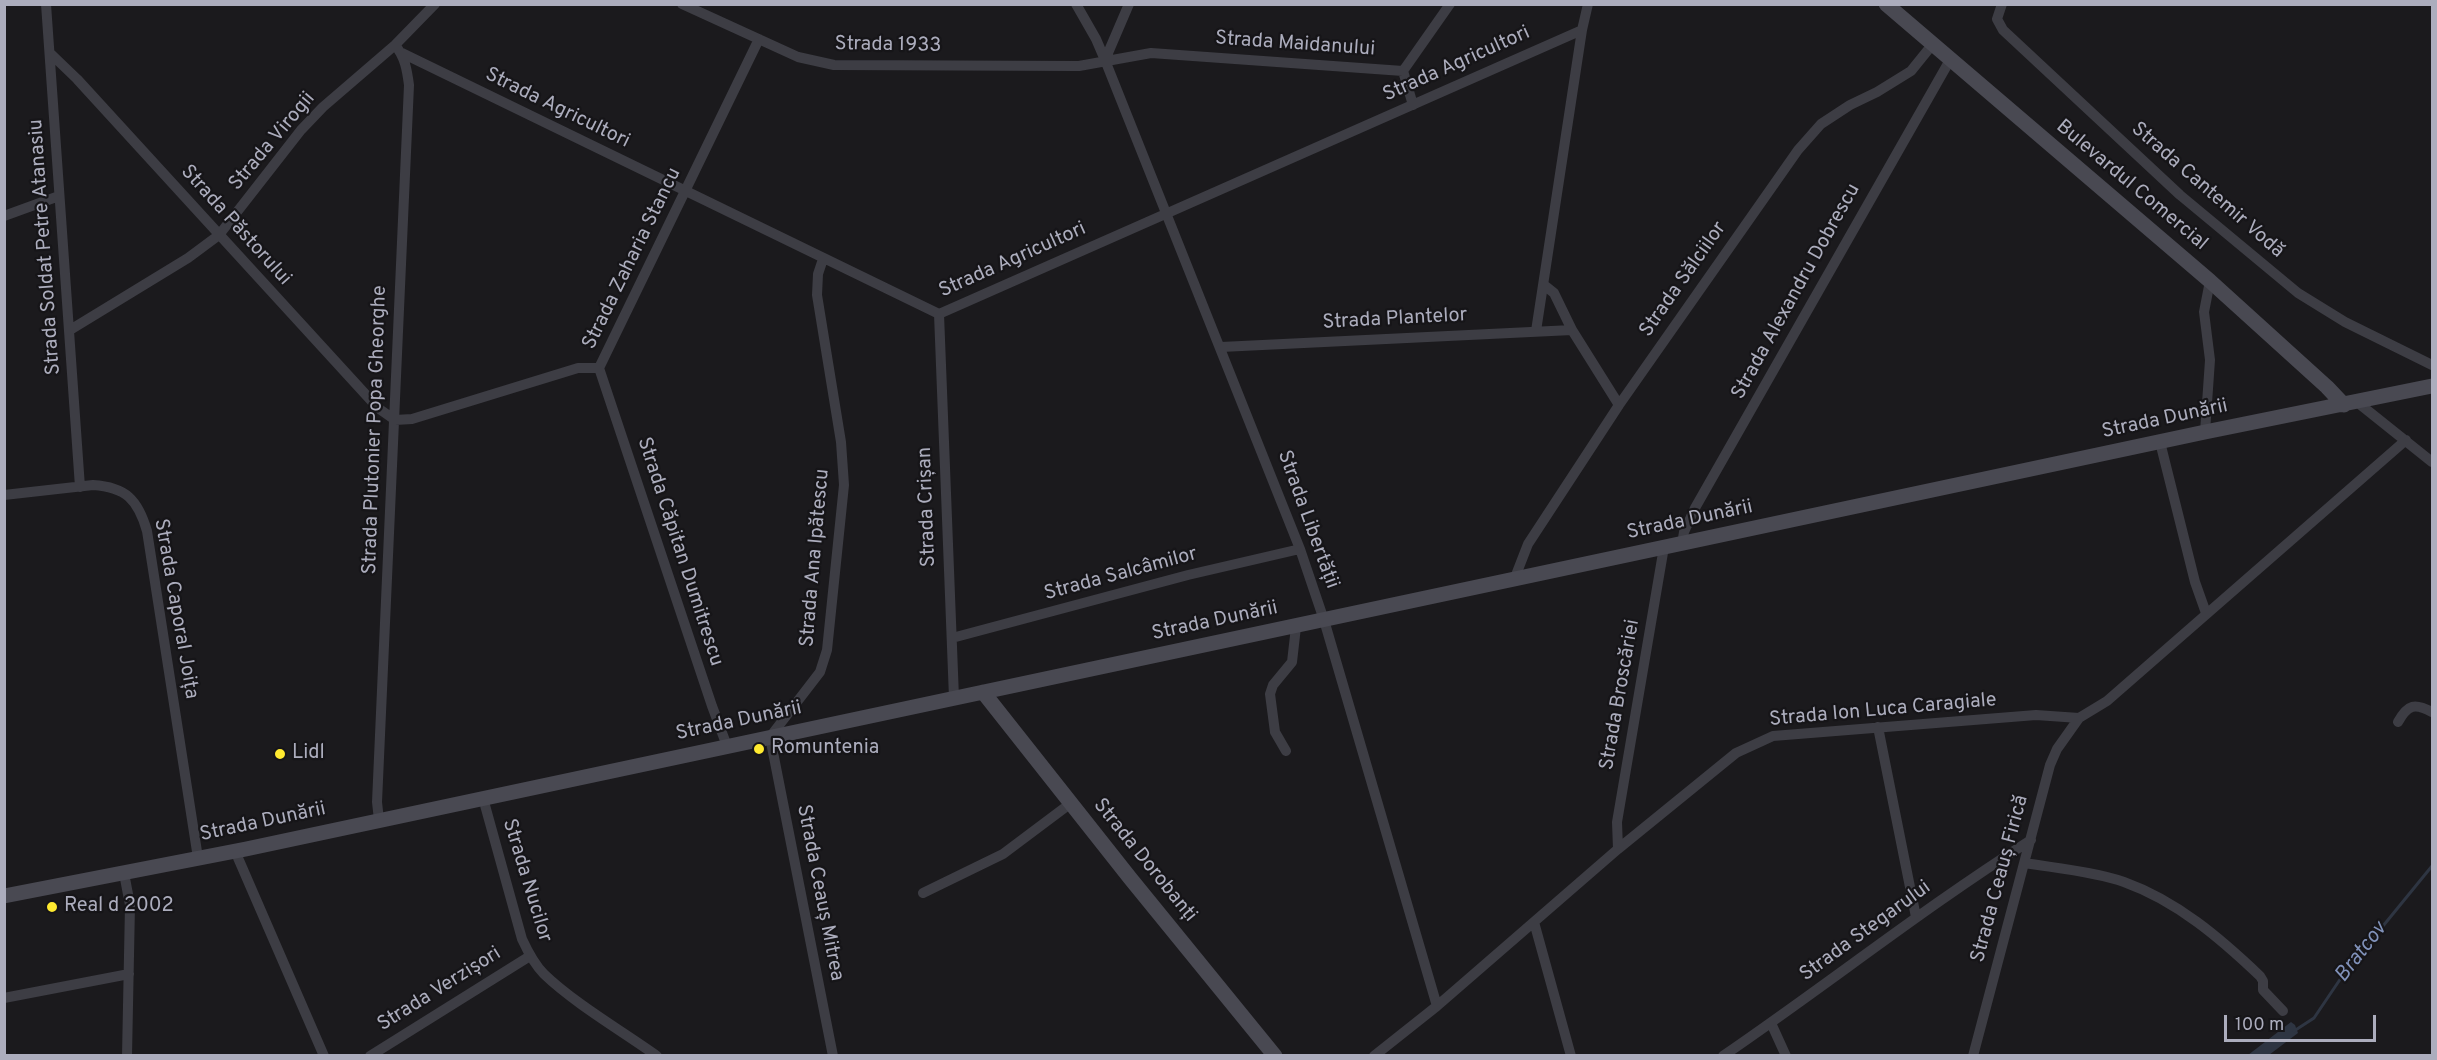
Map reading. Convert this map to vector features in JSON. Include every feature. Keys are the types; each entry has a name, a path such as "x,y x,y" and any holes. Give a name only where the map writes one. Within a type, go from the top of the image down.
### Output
{"main road":[{"name":"Bulevardul Comercial","path":"1886,4 2210,281 2327,387 2350,404"},
{"name":"Strada Dunării","path":"4,896 235,851 2205,432 2433,387"},
{"name":"Strada Dorobanți","path":"982,692 1275,1056"}],"street":[{"name":"Strada Soldat Petre Atanasiu","path":"46,4 80,487"},
{"name":"Strada Virogii","path":"70,330 188,258 219,235 301,130 323,107 398,49 435,4"},
{"name":"Strada 1933","path":"682,4 798,57 834,65 1078,66 1105,60"},
{"name":"Strada Libertății","path":"1076,4 1096,39 1168,213 1300,549 1324,620 1437,1006"},
{"path":"1105,60 1122,25 1129,4"},
{"path":"1413,105 1402,70 1450,4"},
{"path":"1536,331 1582,30 1588,4"},
{"name":"Strada Cantemir Vodă","path":"2002,4 1997,19 2003,30 2180,195 2314,304 2345,322 2433,364"},
{"name":"Strada Agricultori","path":"398,49 939,314 1323,142 1582,30"},
{"name":"Strada Zaharia Stancu","path":"395,420 412,419 578,368 599,368 759,39"},
{"name":"Strada Sălciilor","path":"1514,580 1528,544 1619,405 1798,150 1821,124 1911,71 1932,45"},
{"name":"Strada Plutonier Popa Gheorghe","path":"379,820 377,802 409,85 398,49"},
{"name":"Strada Maidanului","path":"1105,60 1151,53 1402,70"},
{"name":"Strada Păstorului","path":"51,54 77,79 378,408 395,420"},
{"name":"Strada Alexandru Dobrescu","path":"1682,544 1684,532 1695,508 1950,60"},
{"path":"4,216 59,196"},
{"name":"Strada Ana Ipătescu","path":"770,737 820,672 829,628 844,485 841,442 817,295 818,274 824,259"},
{"path":"2205,432 2210,360 2204,312 2210,281"},
{"path":"1544,285 1554,293 1572,330 1619,405"},
{"name":"Strada Crișan","path":"939,314 954,698"},
{"name":"Strada Plantelor","path":"1221,347 1572,330"},
{"name":"Strada Căpitan Dumitrescu","path":"599,368 712,706 728,746"},
{"path":"2350,404 2406,440 2433,462"},
{"path":"2079,718 2107,701 2406,440"},
{"path":"2160,442 2195,582 2206,613"},
{"name":"Strada Caporal Joița","path":"4,495 107,486 130,496 144,520 198,858"},
{"name":"Strada Broscăriei","path":"1618,849 1617,822 1664,547"},
{"name":"Strada Salcâmilor","path":"952,638 1188,575 1300,549"},
{"path":"1286,752 1275,732 1270,694 1273,685 1292,662 1296,627"},
{"path":"2398,722 2405,709 2411,705 2420,705 2433,712"},
{"name":"Strada Ion Luca Caragiale","path":"1374,1056 1437,1006 1618,849 1736,753 1754,743 1773,736 1878,727 2036,715 2079,718"},
{"name":"Strada Ceauș Firică","path":"1973,1056 2050,765 2057,749 2079,718"},
{"path":"1878,727 1916,917"},
{"name":"Strada Ceauș Mitrea","path":"770,737 833,1056"},
{"name":"Strada Nucilor","path":"483,798 522,939 530,956 543,973 562,989 657,1056"},
{"path":"923,893 1003,854 1071,803"},
{"name":"Strada Stegarului","path":"1724,1056 1916,917 2031,840"},
{"path":"235,851 324,1056"},
{"path":"2025,863 2123,882 2161,899 2196,920 2232,950 2260,976 2263,981 2263,990 2283,1011"},
{"path":"124,873 130,905 127,1056"},
{"path":"1534,922 1570,1056"},
{"name":"Strada Verzișori","path":"369,1056 530,956"},
{"path":"4,998 129,974"},
{"path":"1771,1023 1786,1056"}],"water":[{"path":"2291,1022 2298,1033 2269,1055 2248,1055"}],"waterway":[{"name":"Bratcov","path":"2294,1031 2314,1018 2343,975 2432,866"}],"place":[{"name":"Romuntenia","path":"759,749"},
{"name":"Lidl","path":"280,754"},
{"name":"Real d 2002","path":"52,907"}]}
